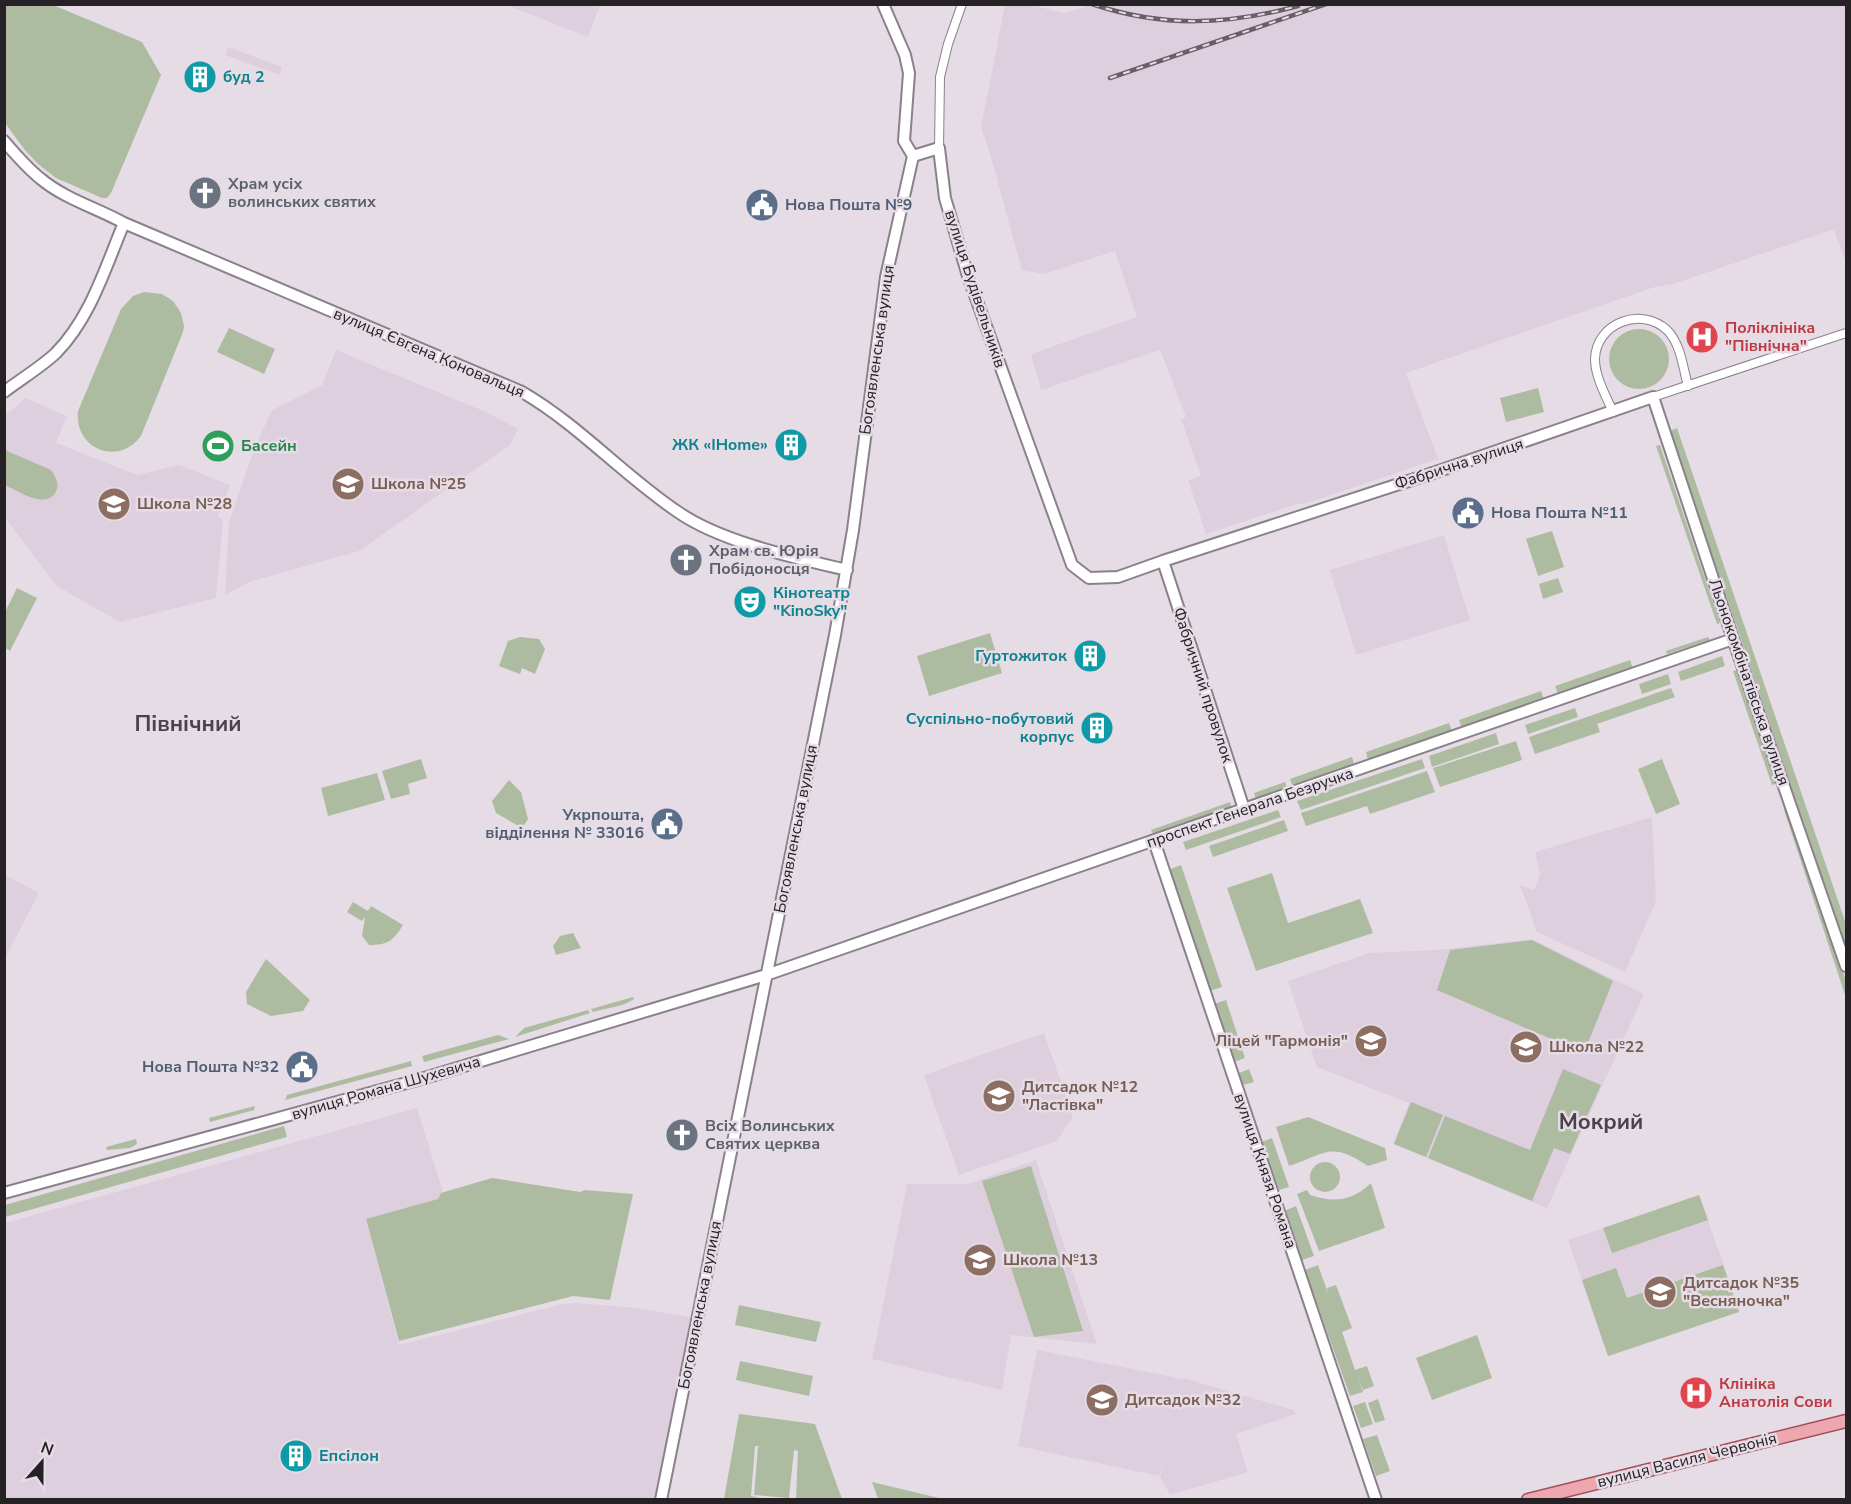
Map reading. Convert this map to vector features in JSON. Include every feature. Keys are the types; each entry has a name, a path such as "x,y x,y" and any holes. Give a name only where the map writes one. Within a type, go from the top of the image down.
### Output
{"main road":[{"name":"вулиця Василя Червонія","path":"1528,1500 1846,1421"}],"street":[{"path":"883,4 905,55 909,73 904,141 913,156 939,148"},
{"name":"вулиця Будівельників","path":"962,4 948,44 940,77 939,148 945,198 968,276 1072,565"},
{"name":"вулиця Євгена Коновальця","path":"4,141 42,180 71,198 124,223 522,392 559,416 625,473 671,507 705,527 726,536 797,558 847,570"},
{"name":"Богоявленська вулиця","path":"661,1500 847,570 886,277 913,156"},
{"path":"4,392 54,354 72,334 102,279 124,223"},
{"path":"1613,412 1597,372 1595,358 1602,337 1612,327 1626,320 1647,320 1667,330 1678,349 1688,386"},
{"name":"Фабрична вулиця","path":"1072,565 1089,578 1118,577 1846,333"},
{"name":"Льонокомбінатівська вулиця","path":"1653,398 1846,966"},
{"name":"Фабричний провулок","path":"1163,561 1244,809"},
{"name":"проспект Генерала Безручка","path":"766,975 1733,639"},
{"name":"вулиця Князя Романа","path":"1154,842 1376,1500"},
{"name":"вулиця Романа Шухевича","path":"4,1193 421,1079 766,975"}],"shaded area":[{"path":"600,4 588,37 507,5"},
{"path":"1085,4 1846,5 1846,263 1834,230 1826,232 1673,284 1655,287 1406,373 1438,459 1206,534 1188,480 1201,476 1181,419 1186,417 1160,350 1041,390 1031,354 1137,317 1115,251 1044,274 1022,270 981,127 1005,5 1032,5 1063,13 1083,8"},
{"path":"228,47 282,67 280,75 225,55"},
{"name":"Школа №25","path":"336,350 486,412 518,429 510,445 359,551 249,582 225,595 229,522 255,447 272,410 322,385"},
{"name":"Школа №28","path":"26,398 67,416 56,443 137,475 179,465 230,485 218,517 223,520 216,598 120,622 57,586 5,518 5,415"},
{"path":"1444,535 1470,620 1356,655 1330,570"},
{"path":"1652,817 1656,901 1625,972 1537,932 1520,885 1534,890 1540,874 1535,852"},
{"path":"5,875 39,893 5,958"},
{"name":"Школа №22","path":"1532,939 1644,994 1547,1208 1393,1144 1409,1103 1317,1067 1288,981 1369,953 1436,950"},
{"name":"Дитсадок №12 \"Ластівка\"","path":"1044,1033 1073,1117 1057,1141 959,1175 924,1075"},
{"path":"417,1108 443,1192 439,1199 366,1220 399,1345 563,1304 637,1308 697,1318 661,1499 5,1500 5,1223"},
{"name":"Школа №13","path":"1036,1160 1097,1344 1011,1335 1002,1390 872,1359 907,1184 968,1184"},
{"name":"Дитсадок №35 \"Весняночка\"","path":"1699,1195 1740,1311 1608,1357 1568,1240"},
{"name":"Дитсадок №32","path":"1037,1350 1183,1378 1294,1410 1296,1414 1236,1434 1248,1472 1170,1495 1160,1476 1163,1463 1159,1476 1018,1446"}],"green space":[{"path":"5,4 53,5 142,42 161,75 107,198 102,198 56,178 24,149 5,123"},
{"path":"144,292 162,294 173,301 181,313 183,332 141,436 121,451 110,452 90,444 79,424 78,411 121,309 133,296"},
{"path":"229,328 275,349 264,374 217,352"},
{"path":"1633,329 1645,329 1656,334 1664,342 1669,359 1667,371 1656,384 1645,389 1633,389 1622,384 1614,376 1609,365 1609,353 1614,342 1622,334"},
{"path":"1538,388 1544,412 1506,422 1500,398"},
{"path":"1677,428 1846,924 1846,947 1670,431"},
{"path":"1660,445 1720,623 1717,624 1656,446"},
{"path":"5,450 51,470 57,484 53,496 47,499 33,498 5,485"},
{"path":"1552,531 1564,567 1538,576 1526,539"},
{"path":"1558,578 1563,592 1543,599 1539,584"},
{"path":"17,588 37,598 10,651 5,648 5,612"},
{"path":"990,633 1002,673 929,696 917,656"},
{"path":"520,637 539,639 545,649 535,674 522,668 520,674 499,666 508,641"},
{"path":"1708,637 1710,640 1667,654 1666,651"},
{"path":"1722,656 1725,666 1681,681 1678,672"},
{"path":"1630,660 1633,668 1558,694 1555,686"},
{"path":"1737,670 1776,784 1772,785 1733,671"},
{"path":"1668,674 1671,684 1642,694 1639,684"},
{"path":"1671,688 1675,697 1597,724 1600,732 1535,754 1529,737"},
{"path":"1541,691 1544,700 1462,728 1459,720"},
{"path":"1575,708 1578,717 1528,734 1525,725"},
{"path":"1449,723 1452,731 1368,760 1366,752"},
{"path":"1496,733 1499,744 1432,767 1429,756"},
{"path":"1516,741 1522,760 1440,787 1433,768"},
{"path":"1352,757 1354,764 1292,785 1290,779"},
{"path":"421,759 427,778 408,784 410,794 391,799 382,771"},
{"path":"1422,759 1425,768 1301,810 1297,801"},
{"path":"1662,759 1680,804 1656,814 1638,769"},
{"path":"1427,771 1435,792 1370,814 1367,806 1306,826 1301,813"},
{"path":"377,773 385,800 328,816 321,788"},
{"path":"509,780 521,792 528,819 522,828 496,813 492,801"},
{"path":"1285,782 1287,788 1256,799 1254,793"},
{"path":"1230,802 1232,809 1154,836 1151,830"},
{"path":"1789,808 1846,981 1846,998 1784,810"},
{"path":"1278,810 1281,817 1186,850 1183,842"},
{"path":"1284,820 1288,831 1213,857 1209,846"},
{"path":"1181,865 1222,987 1209,991 1168,870"},
{"path":"1272,873 1288,923 1360,899 1373,933 1256,971 1227,888"},
{"path":"353,902 368,911 371,906 403,925 389,941 369,945 362,936 365,917 362,921 347,912"},
{"path":"573,933 581,948 556,955 553,946 560,936"},
{"path":"1532,940 1613,981 1584,1053 1437,990 1450,950"},
{"path":"266,959 310,1000 303,1011 271,1016 247,1004 246,992"},
{"path":"633,997 634,999 619,1006 593,1012 591,1009"},
{"path":"1226,1000 1245,1058 1234,1062 1214,1004"},
{"path":"588,1010 590,1013 515,1037 524,1028"},
{"path":"498,1035 509,1039 424,1062 422,1056"},
{"path":"411,1061 412,1066 285,1100 287,1095"},
{"path":"1249,1069 1254,1082 1243,1085 1239,1073"},
{"path":"1563,1069 1601,1085 1570,1154 1554,1148 1532,1201 1428,1158 1445,1116 1530,1150"},
{"path":"1411,1102 1443,1115 1426,1157 1394,1144"},
{"path":"255,1106 254,1110 210,1122 209,1118"},
{"path":"1308,1117 1385,1148 1387,1160 1368,1166 1345,1154 1329,1152 1289,1166 1276,1127"},
{"path":"284,1126 287,1137 5,1217 5,1205"},
{"path":"1272,1138 1289,1187 1279,1190 1261,1142"},
{"path":"136,1139 137,1144 130,1148 107,1150 106,1147"},
{"path":"1325,1162 1331,1163 1339,1171 1339,1183 1331,1191 1325,1192 1319,1191 1311,1183 1310,1177 1311,1171 1319,1163"},
{"path":"1031,1166 1083,1331 1034,1337 982,1181"},
{"path":"492,1178 580,1192 585,1190 633,1194 610,1300 573,1296 399,1341 366,1219 438,1199 441,1193"},
{"path":"1371,1183 1385,1228 1319,1251 1297,1194 1307,1190 1310,1195 1319,1198 1343,1199 1357,1194"},
{"path":"1699,1195 1708,1220 1612,1253 1603,1228"},
{"path":"1296,1206 1314,1256 1302,1260 1284,1211"},
{"path":"1318,1265 1328,1293 1327,1288 1336,1285 1352,1328 1342,1332 1355,1370 1367,1366 1374,1386 1363,1390 1358,1378 1363,1392 1350,1396 1305,1270"},
{"path":"1723,1265 1739,1312 1608,1356 1582,1280 1616,1268 1627,1298"},
{"path":"739,1305 821,1322 816,1342 735,1325"},
{"path":"1477,1335 1492,1378 1432,1400 1416,1358"},
{"path":"740,1361 813,1376 809,1396 736,1380"},
{"path":"1378,1399 1385,1420 1375,1423 1368,1403"},
{"path":"1365,1402 1373,1424 1361,1428 1353,1406"},
{"path":"739,1414 815,1424 842,1499 796,1499 798,1451 794,1450 789,1498 754,1495 758,1447 763,1447 755,1446 751,1496 764,1499 724,1499"},
{"path":"1377,1435 1390,1471 1376,1476 1363,1439"},
{"path":"872,1482 943,1499 878,1499"}],"railway":[{"path":"1092,4 1144,17 1195,21 1246,17 1298,6"},
{"path":"1110,78 1326,4"}],"place":[{"name":"буд 2","path":"200,77"},
{"name":"Храм усіх волинських святих","path":"205,193"},
{"name":"Нова Пошта №9","path":"762,205"},
{"name":"Поліклініка \"Північна\"","path":"1702,337"},
{"name":"ЖК «IHome»","path":"791,445"},
{"name":"Басейн","path":"218,446"},
{"name":"Школа №25","path":"348,484"},
{"name":"Школа №28","path":"114,504"},
{"name":"Нова Пошта №11","path":"1468,513"},
{"name":"Храм св. Юрія Побідоносця","path":"686,560"},
{"name":"Кінотеатр \"KinoSky\"","path":"750,602"},
{"name":"Гуртожиток","path":"1090,656"},
{"name":"Суспільно-побутовий корпус","path":"1097,728"},
{"name":"Укрпошта, відділення № 33016","path":"667,824"},
{"name":"Ліцей \"Гармонія\"","path":"1371,1041"},
{"name":"Школа №22","path":"1526,1047"},
{"name":"Нова Пошта №32","path":"302,1067"},
{"name":"Дитсадок №12 \"Ластівка\"","path":"999,1096"},
{"name":"Всіх Волинських Святих церква","path":"682,1135"},
{"name":"Школа №13","path":"980,1260"},
{"name":"Дитсадок №35 \"Весняночка\"","path":"1660,1292"},
{"name":"Клініка Анатолія Сови","path":"1696,1393"},
{"name":"Дитсадок №32","path":"1102,1400"},
{"name":"Епсілон","path":"296,1456"}],"district":[{"name":"Північний","path":"188,724"},
{"name":"Мокрий","path":"1601,1122"}]}
